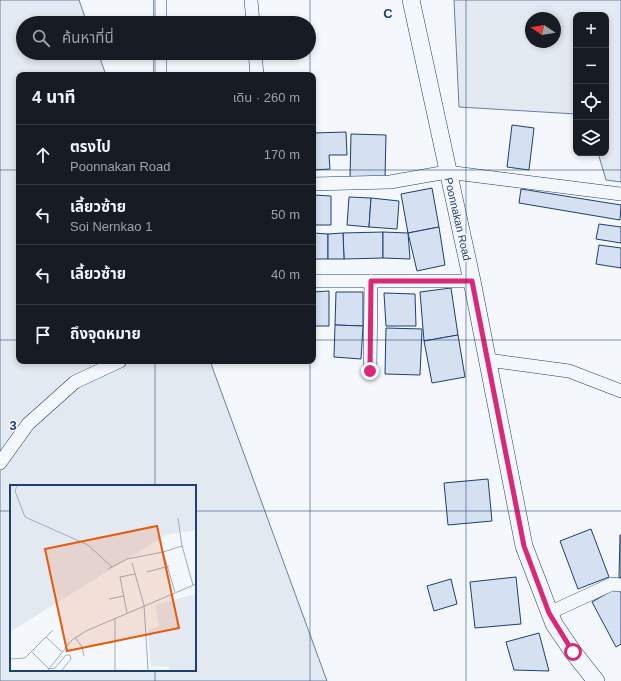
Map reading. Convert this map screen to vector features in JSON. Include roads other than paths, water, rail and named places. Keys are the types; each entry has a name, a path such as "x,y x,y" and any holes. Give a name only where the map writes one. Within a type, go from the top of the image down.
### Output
{"street":[{"path":"160,0 160,16"},
{"path":"251,0 252,16"},
{"name":"Poonnakan Road","path":"411,0 447,172 472,281 524,546 549,613 564,640 596,681"},
{"path":"160,60 160,72"},
{"path":"256,60 257,72"},
{"path":"316,184 390,182 447,172 621,194"},
{"path":"316,281 472,281"},
{"path":"370,371 371,281"},
{"path":"488,360 569,371 621,391"},
{"path":"0,463 28,424 75,382 114,364"},
{"path":"549,613 612,584 621,585"}]}
